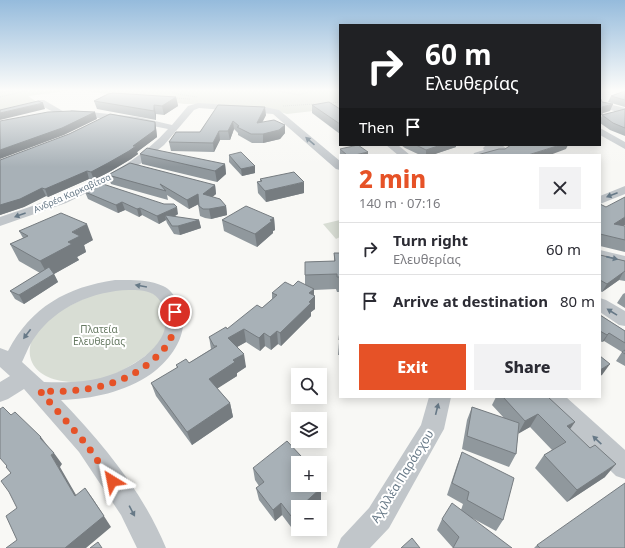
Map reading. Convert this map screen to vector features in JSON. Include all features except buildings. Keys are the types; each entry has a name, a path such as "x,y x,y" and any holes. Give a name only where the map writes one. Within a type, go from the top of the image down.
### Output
{"street":[{"path":"101,116 138,120 174,128"},
{"name":"Ανδρέα Καρκαβίτσα","path":"0,222 39,208 96,184 131,166 157,147 185,116"},
{"path":"280,116 339,166"},
{"path":"96,124 110,117"},
{"path":"601,132 625,146"},
{"path":"392,146 404,154"},
{"path":"481,154 500,148"},
{"path":"131,166 146,170"},
{"path":"96,184 111,188"},
{"path":"601,200 625,190"},
{"path":"601,255 625,260"},
{"path":"0,393 19,372 22,341 38,321 52,310 78,295 113,285 136,285 160,292 168,300 175,312 176,322 172,336 163,351 148,365 135,374 117,382 90,389 57,392 19,372"},
{"path":"601,305 625,320"},
{"path":"19,372 86,444 130,506 152,548"},
{"name":"Αχιλλέα Παράσχου","path":"351,548 379,518 432,429 440,398"},
{"path":"552,398 625,467"}],"green space":[{"path":"339,220 339,238 336,239 323,224"},
{"name":"Πλατεία Ελευθερίας","path":"104,288 145,289 164,300 169,321 163,335 154,348 130,366 110,376 88,382 64,381 51,378 40,372 33,364 30,354 31,343 36,330 50,314"}],"route":[{"path":"112,481 86,444 40,391 57,392 90,389 117,382 135,374 148,365 163,351 172,336 176,322 175,312"}]}
